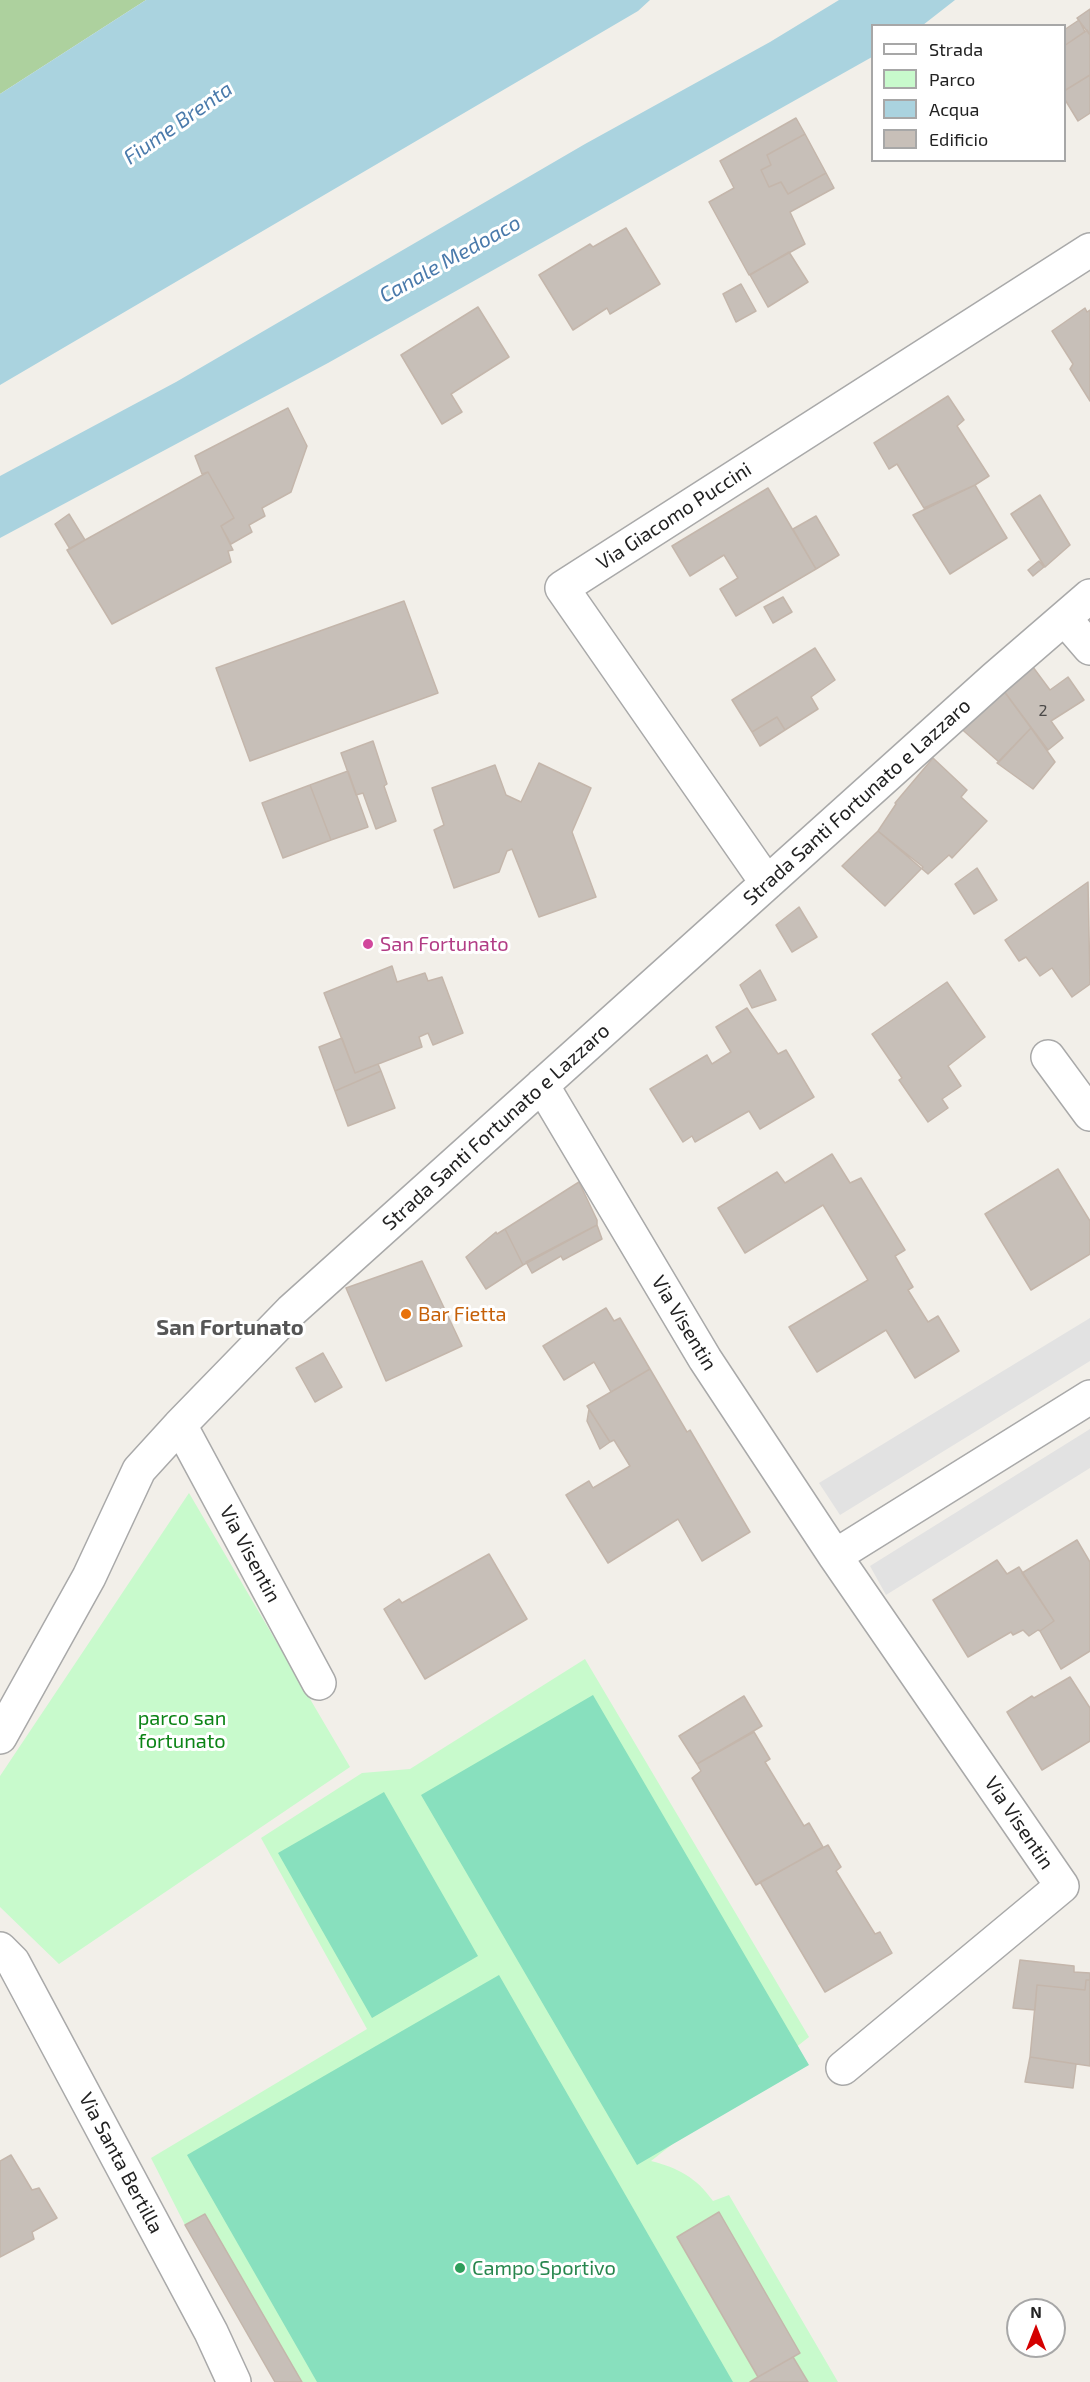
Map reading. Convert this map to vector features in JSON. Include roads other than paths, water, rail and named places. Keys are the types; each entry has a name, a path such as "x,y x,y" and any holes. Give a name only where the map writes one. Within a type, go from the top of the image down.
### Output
{"street":[{"name":"Via Giacomo Puccini","path":"767,883 562,588 1090,250"},
{"name":"Strada Santi Fortunato e Lazzaro","path":"0,1737 89,1577 139,1470 180,1425 291,1311 995,678 1090,596"},
{"path":"1065,619 1090,648"},
{"path":"1048,1057 1090,1114"},
{"name":"Via Visentin","path":"542,1085 705,1359 835,1556 1062,1886 843,2068"},
{"path":"835,1556 1090,1397"},
{"name":"Via Visentin","path":"180,1425 319,1683"},
{"name":"Via Santa Bertilla","path":"0,1949 13,1962 74,2073 211,2332 234,2382"}],"water":[{"name":"Fiume Brenta","path":"146,0 650,0 638,11 0,385 0,94"},
{"name":"Canale Medoaco","path":"839,0 955,0 924,24 871,24 871,58 328,363 0,538 0,476 176,382 585,144 770,42"}],"place":[{"name":"San Fortunato","path":"368,944"},
{"name":"Bar Fietta","path":"406,1314"},
{"name":"Campo Sportivo","path":"460,2268"}],"district":[{"name":"San Fortunato","path":"230,1328"}],"park label":[{"name":"parco san fortunato","path":"182,1730"}]}
